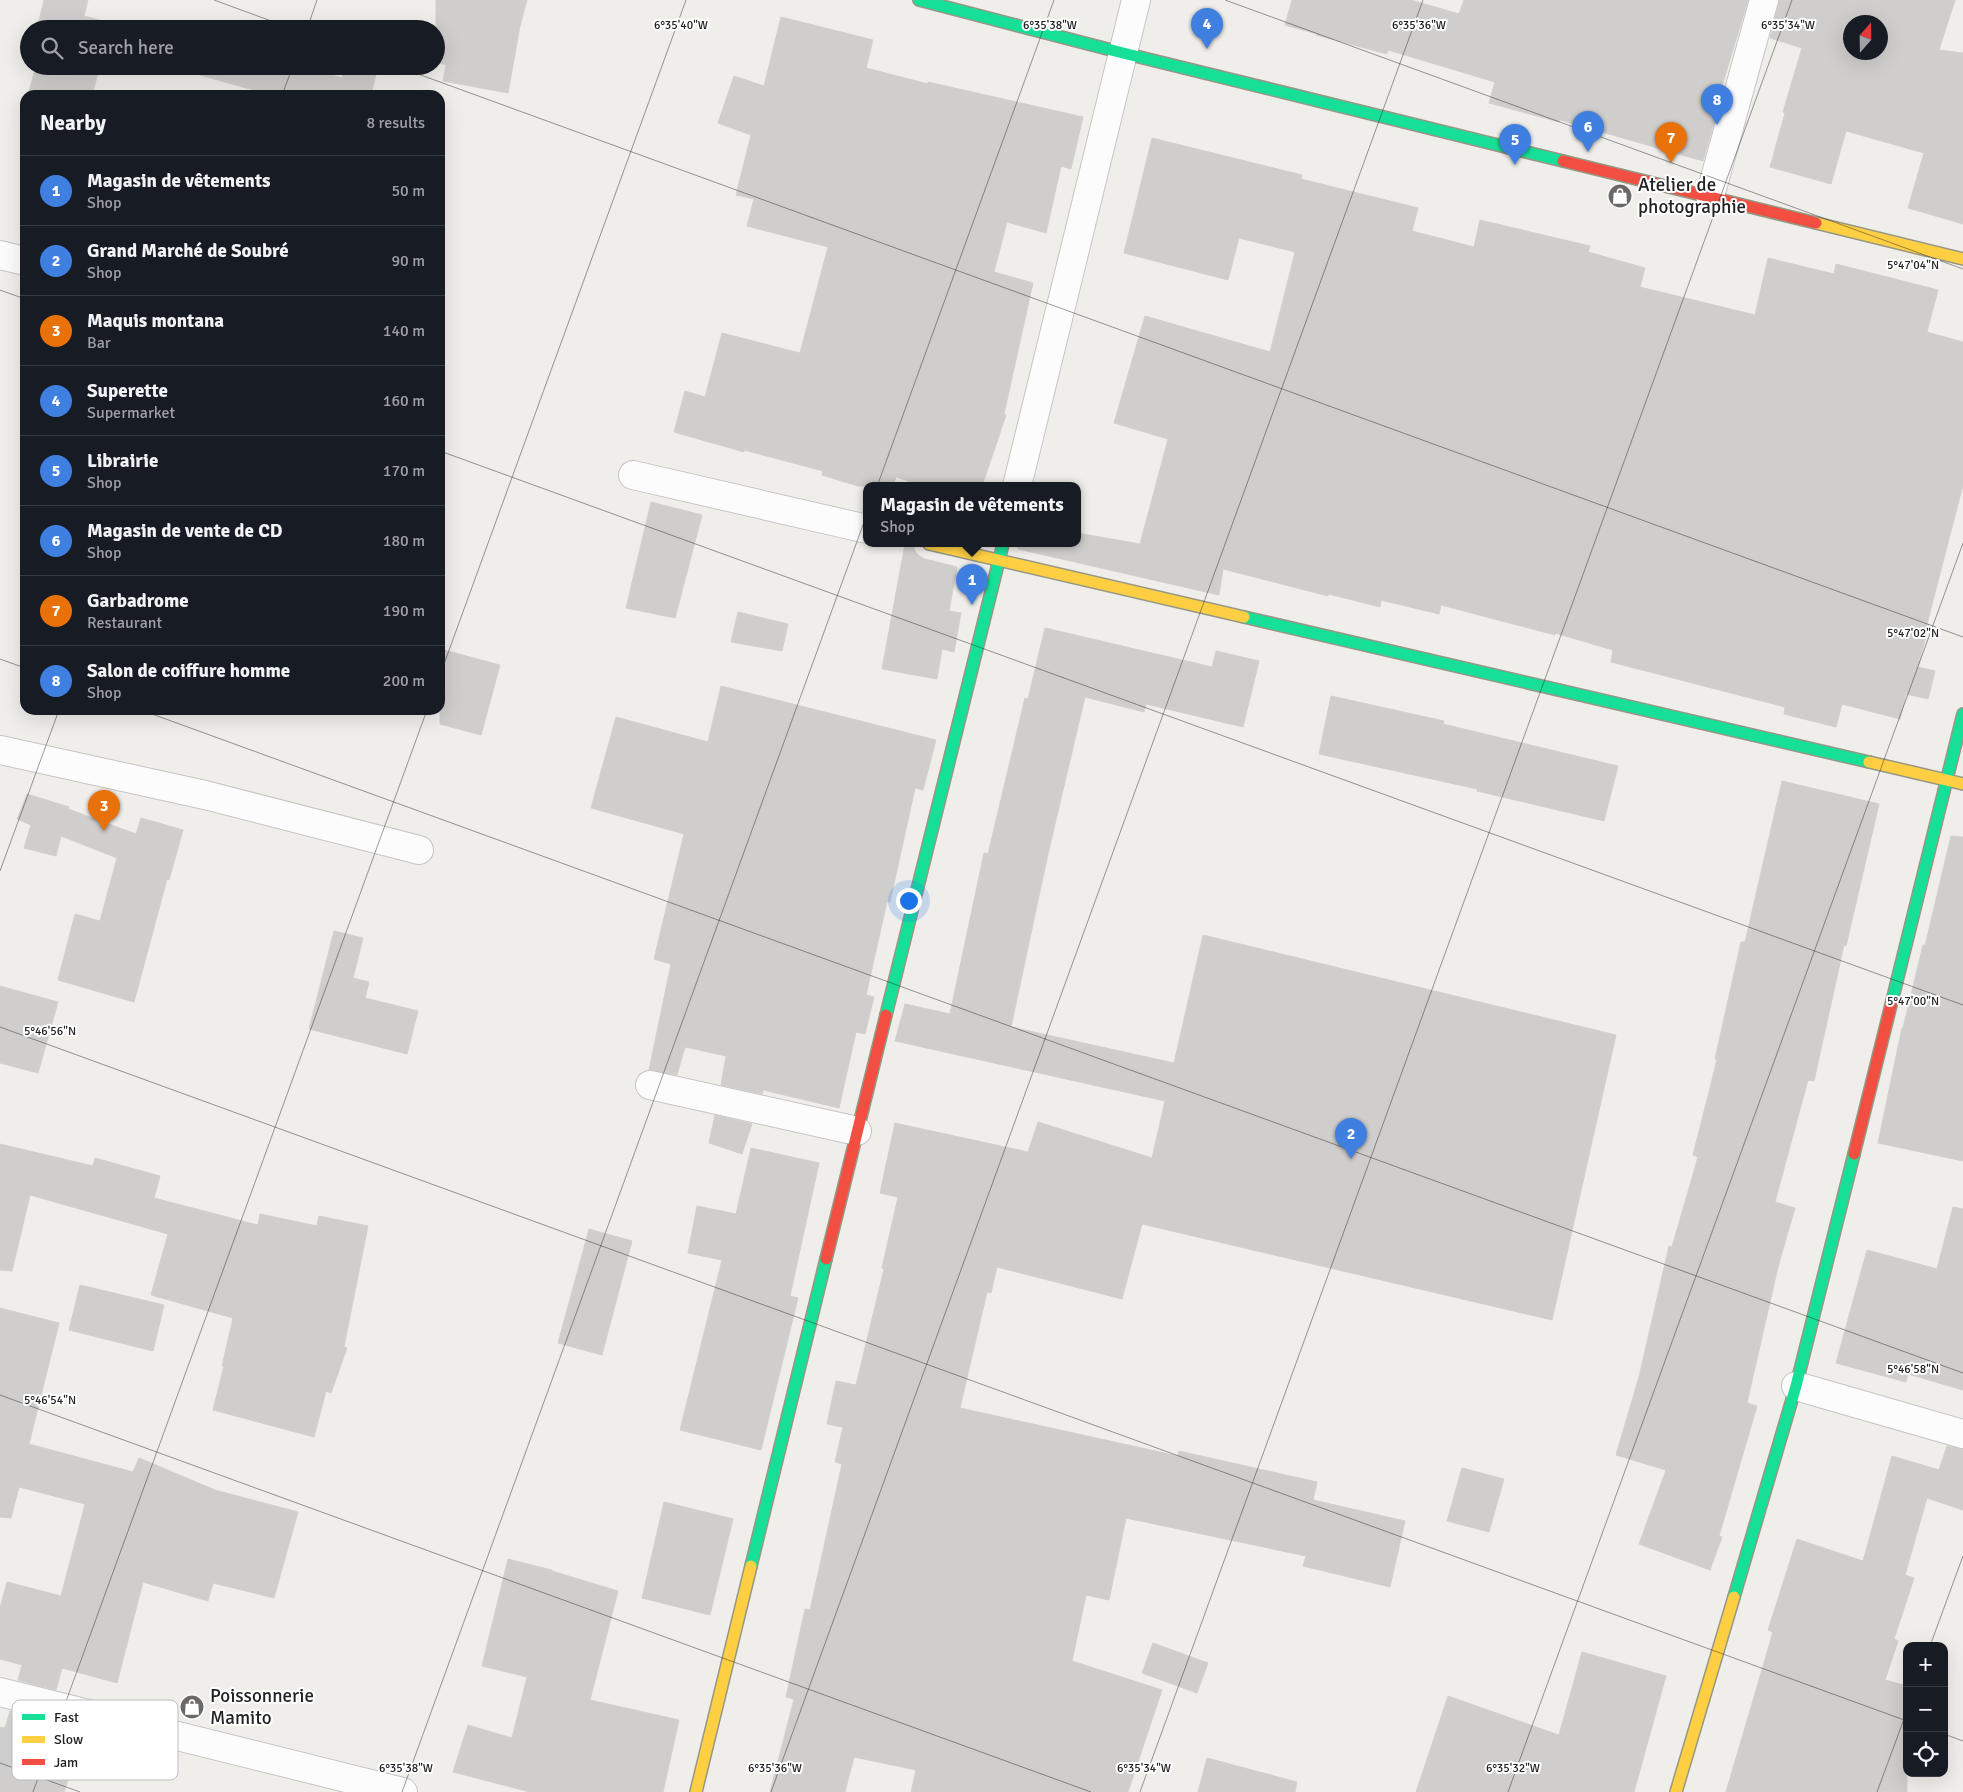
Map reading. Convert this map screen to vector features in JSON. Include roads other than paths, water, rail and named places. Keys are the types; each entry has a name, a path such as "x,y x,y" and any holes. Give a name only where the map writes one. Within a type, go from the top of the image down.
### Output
{"street":[{"path":"919,0 1124,53 1963,259"},
{"path":"1018,482 1136,0"},
{"path":"1710,196 1764,0"},
{"path":"0,255 20,260"},
{"path":"633,475 863,528"},
{"path":"942,547 1963,784"},
{"path":"696,1792 857,1131 1002,547"},
{"path":"1676,1792 1796,1386 1963,714"},
{"path":"0,750 205,795 419,850"},
{"path":"650,1085 857,1131"},
{"path":"1796,1386 1963,1434"},
{"path":"0,1692 32,1700"},
{"path":"178,1736 403,1792"}],"place":[{"name":"Superette","path":"1207,49"},
{"name":"Salon de coiffure homme","path":"1717,125"},
{"name":"Magasin de vente de CD","path":"1588,152"},
{"name":"Garbadrome","path":"1671,163"},
{"name":"Librairie","path":"1515,165"},
{"name":"Atelier de photographie","path":"1620,196"},
{"name":"Magasin de vêtements","path":"972,605"},
{"name":"Maquis montana","path":"104,831"},
{"name":"Grand Marché de Soubré","path":"1351,1159"},
{"name":"Poissonnerie Mamito","path":"192,1707"}]}
